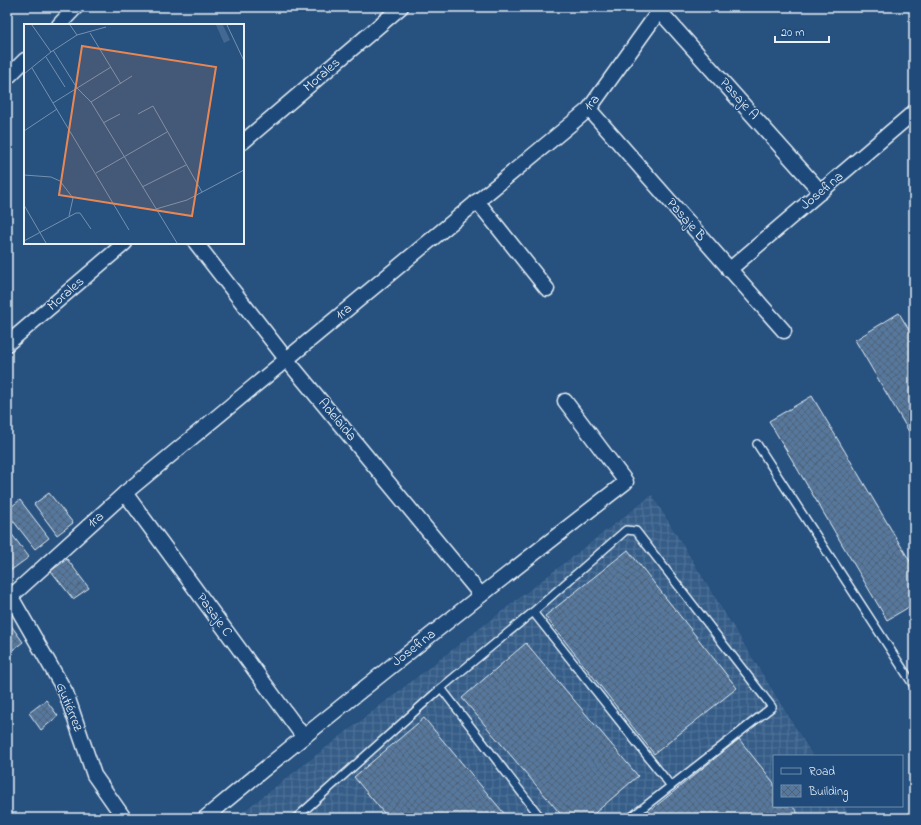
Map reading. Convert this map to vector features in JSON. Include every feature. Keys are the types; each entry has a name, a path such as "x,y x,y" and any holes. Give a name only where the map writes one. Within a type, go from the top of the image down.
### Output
{"street":[{"path":"60,24 76,7"},
{"name":"Morales","path":"244,141 401,7"},
{"name":"1ra","path":"9,598 125,493 590,109 659,8"},
{"name":"Pasaje A","path":"659,8 821,192"},
{"path":"7,78 24,61"},
{"name":"Pasaje B","path":"590,109 729,270 784,331"},
{"name":"Josefina","path":"729,270 914,112"},
{"path":"477,201 547,289"},
{"name":"Morales","path":"7,344 124,244"},
{"name":"Adelaida","path":"197,244 287,360 481,595"},
{"name":"Josefina","path":"205,818 303,736 626,482 565,400"},
{"name":"Pasaje C","path":"125,493 303,736"},
{"name":"Gutiérrez","path":"9,598 66,693 94,775 124,818"}],"lane":[{"path":"757,444 914,686"},
{"path":"296,818 441,688 533,612 626,530 636,532 772,707 630,818"},
{"path":"533,612 671,786"},
{"path":"441,688 541,818"}],"shaded area":[{"path":"652,495 812,755 773,755 773,807 845,807 851,818 235,818"}],"building":[{"path":"899,313 914,338 914,440 855,340"},
{"path":"812,396 914,568 914,604 887,620 769,421"},
{"path":"49,493 73,523 57,535 34,504"},
{"path":"20,500 49,538 35,549 7,513 7,510"},
{"path":"7,528 29,557 10,571 7,567"},
{"path":"628,550 737,688 654,754 545,616"},
{"path":"67,559 89,588 73,599 51,571"},
{"path":"7,620 23,642 10,652 7,648"},
{"path":"526,643 638,776 589,818 564,818 462,698"},
{"path":"46,700 58,716 41,730 29,713"},
{"path":"424,718 508,818 388,818 354,777"},
{"path":"739,739 773,782 773,807 793,807 802,818 641,818"}]}
